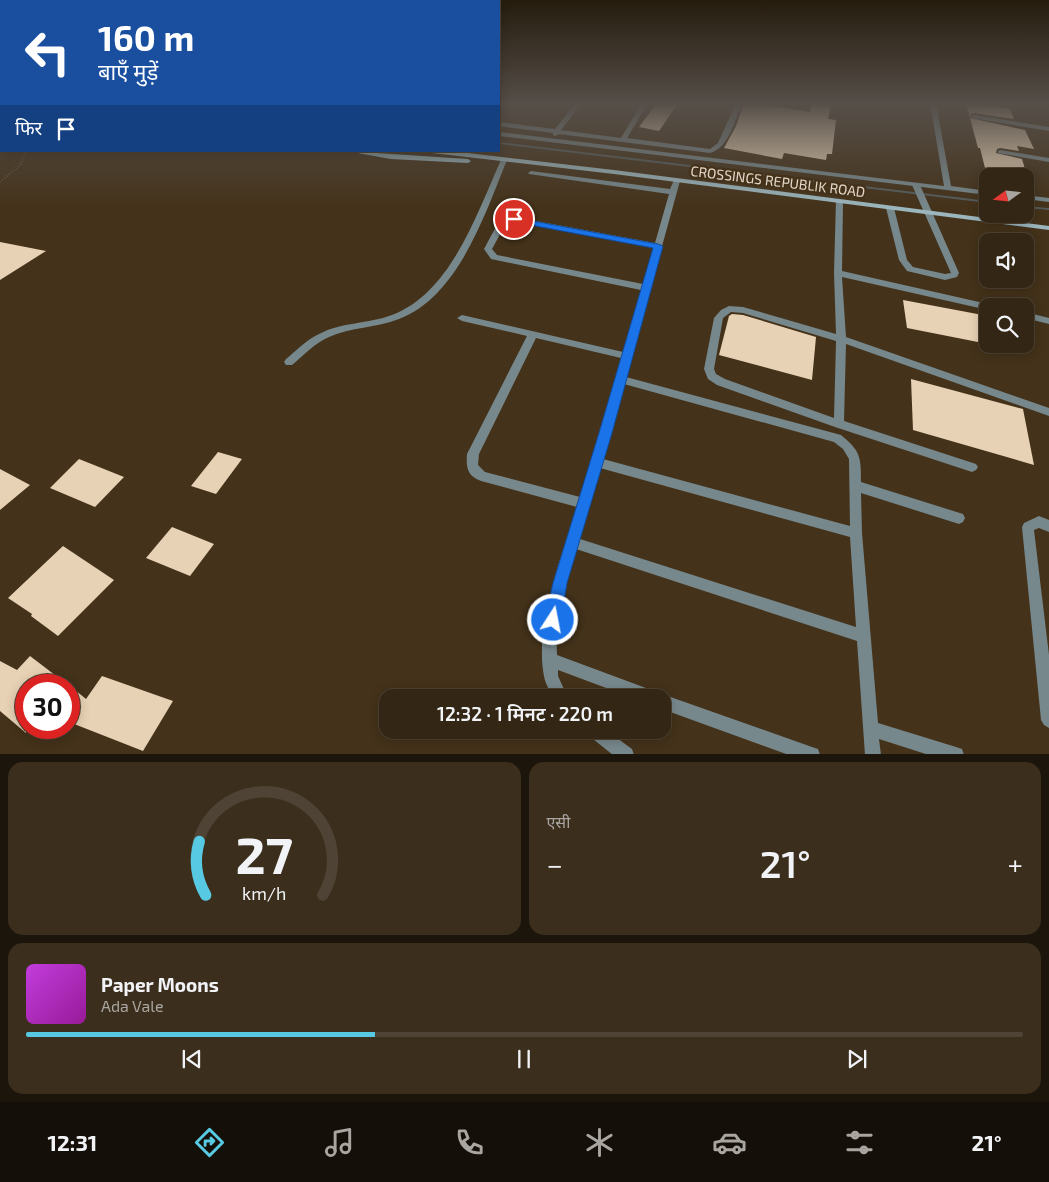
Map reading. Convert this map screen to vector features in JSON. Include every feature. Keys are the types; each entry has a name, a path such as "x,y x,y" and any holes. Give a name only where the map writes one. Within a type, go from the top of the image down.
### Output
{"street":[{"path":"530,138 918,188 979,192"},
{"path":"610,138 710,151 716,149 724,138"},
{"path":"939,138 948,189"},
{"name":"CROSSINGS REPUBLIK ROAD","path":"358,152 477,162 504,160"},
{"name":"CROSSINGS REPUBLIK ROAD","path":"442,152 484,156 675,186 839,202 1049,228"},
{"path":"1000,152 1049,160"},
{"path":"289,362 316,340 328,333 402,314 424,301 444,281 462,250 504,160"},
{"path":"531,173 675,186 560,583 549,639 551,677 557,689"},
{"path":"890,208 907,266 912,271 945,278 951,277 955,273 918,188"},
{"path":"1034,198 1049,200"},
{"path":"839,202 838,273 841,339 839,424"},
{"path":"646,288 494,257 488,249 502,223 514,219 658,246"},
{"path":"838,273 979,305"},
{"path":"972,467 839,424 721,382 712,376 709,369 719,318 722,312 732,308 841,339 1049,412"},
{"path":"1034,317 1049,321"},
{"path":"462,318 626,356"},
{"path":"533,334 473,454 472,467 481,476 583,503"},
{"path":"620,379 836,438 847,446 855,458 856,534 873,754"},
{"path":"596,462 856,534"},
{"path":"856,486 960,518"},
{"path":"1049,526 1039,522 1028,527 1049,720"},
{"path":"572,542 865,637"},
{"path":"550,660 629,689"},
{"path":"671,704 812,754"},
{"path":"872,729 956,754"},
{"path":"606,739 626,754"}],"path":[{"path":"0,182 23,162 27,157 26,152"}],"building":[{"path":"729,138 834,138 832,154 827,154 826,160 784,153 782,159 724,148"},
{"path":"975,138 1029,138 1034,149 1017,146 1019,151 997,149 996,153 1022,159 1025,168 985,168"},
{"path":"0,242 46,251 0,280"},
{"path":"903,300 979,314 979,342 907,328"},
{"path":"732,314 743,315 816,337 812,380 719,355 729,316"},
{"path":"911,379 1023,409 1034,465 913,430"},
{"path":"218,452 242,459 216,494 191,486"},
{"path":"79,459 124,477 95,507 50,488"},
{"path":"0,469 30,485 0,510"},
{"path":"172,527 214,544 190,576 146,558"},
{"path":"63,546 114,580 58,636 31,616 32,614 8,598"},
{"path":"30,656 54,674 15,674 15,724 0,711 0,661 17,670"},
{"path":"102,676 173,701 143,751 80,726 80,694 86,699"}],"waterway":[{"path":"500,143 979,201"},
{"path":"1034,208 1049,209"}],"route":[{"path":"514,219 658,246 560,583 553,620"}]}
